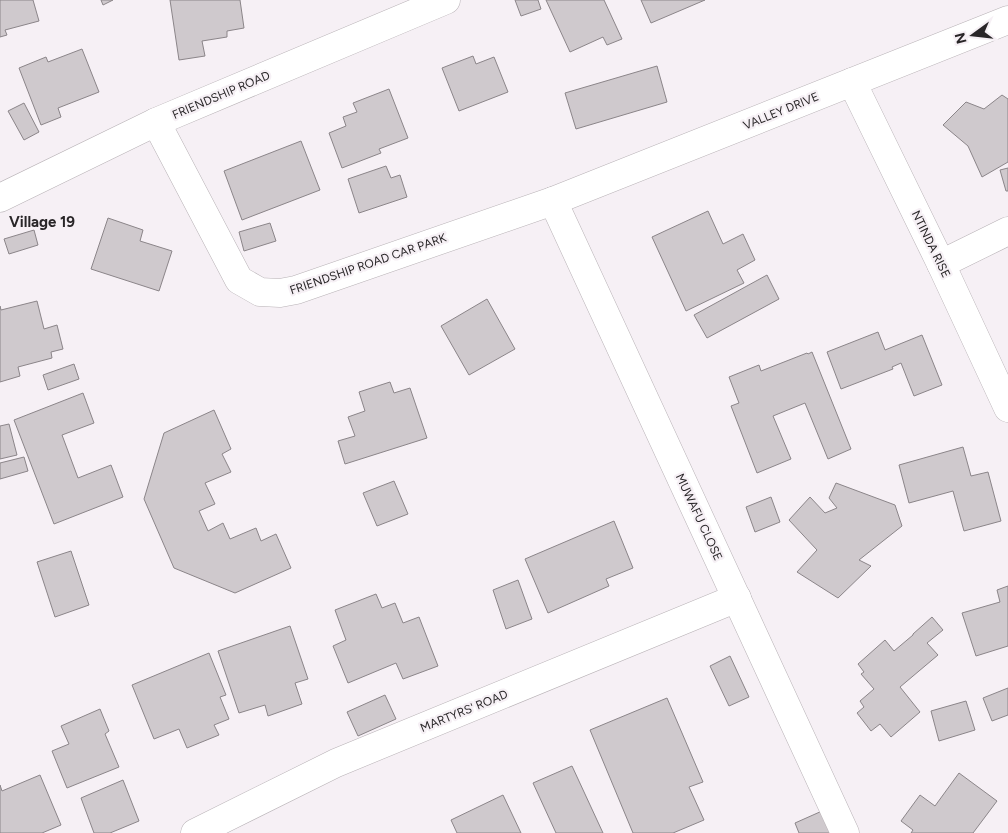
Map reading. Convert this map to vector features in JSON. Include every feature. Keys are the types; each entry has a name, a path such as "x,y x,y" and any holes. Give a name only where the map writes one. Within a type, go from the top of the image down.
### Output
{"street":[{"name":"FRIENDSHIP ROAD","path":"0,198 156,122 446,0"},
{"name":"VALLEY DRIVE","path":"553,201 1008,20"},
{"name":"NTINDA RISE","path":"852,82 941,264 1008,408"},
{"name":"FRIENDSHIP ROAD CAR PARK","path":"156,122 238,280 260,292 280,293 296,290 553,201"},
{"name":"MUWAFU CLOSE","path":"553,201 845,833"},
{"path":"941,264 1008,230"},
{"name":"MARTYRS' ROAD","path":"195,833 336,764 737,598"}],"building":[{"path":"0,0 33,0 39,21 5,30 7,35 0,37"},
{"path":"101,0 113,0 103,5"},
{"path":"170,0 240,0 244,28 227,31 227,37 202,41 205,56 179,60"},
{"path":"515,0 538,0 541,9 521,16"},
{"path":"546,0 604,0 622,39 607,45 603,37 570,52"},
{"path":"641,0 705,0 651,23"},
{"path":"82,49 99,92 58,108 61,117 41,125 19,68 46,57 48,62"},
{"path":"473,56 476,64 494,57 508,92 459,111 442,68"},
{"path":"657,66 667,102 576,129 565,93"},
{"path":"389,89 408,138 379,149 381,153 342,168 329,133 346,126 343,117 357,112 353,103"},
{"path":"1002,95 1008,99 1008,162 982,177 968,146 943,125 966,102 984,109"},
{"path":"24,103 39,132 24,140 8,111"},
{"path":"301,141 320,190 242,220 224,171"},
{"path":"386,166 391,178 400,175 407,197 359,213 348,179"},
{"path":"1008,168 1008,191 1006,191 1000,170"},
{"path":"708,211 723,244 743,234 755,260 737,270 744,283 686,311 652,237"},
{"path":"108,218 143,230 140,241 172,251 159,291 91,269"},
{"path":"270,223 276,241 244,251 239,232"},
{"path":"34,230 38,245 9,254 4,239"},
{"path":"767,275 779,299 707,338 694,315"},
{"path":"487,299 515,349 469,375 441,326"},
{"path":"37,301 44,329 57,325 63,349 51,352 52,358 18,367 20,376 0,382 0,306 1,310"},
{"path":"878,332 885,350 922,335 942,385 914,396 901,363 892,367 893,369 841,389 827,352"},
{"path":"812,352 851,449 828,459 805,403 773,416 791,459 757,473 731,406 739,403 729,377 759,365 761,371"},
{"path":"74,364 79,379 48,390 43,375"},
{"path":"390,382 394,393 410,388 427,438 345,464 338,441 355,436 348,417 365,411 359,392"},
{"path":"83,393 94,423 62,435 78,478 111,465 123,497 54,524 14,420"},
{"path":"214,410 231,449 222,454 231,472 205,483 215,504 199,511 208,531 223,523 230,539 256,528 261,541 276,534 291,568 235,593 174,568 144,499 164,433"},
{"path":"9,424 17,455 0,459 0,426"},
{"path":"963,447 971,476 988,472 1001,521 964,531 953,491 909,503 899,465"},
{"path":"24,457 28,471 0,479 0,463"},
{"path":"394,481 408,514 377,526 363,493"},
{"path":"836,483 895,505 902,526 859,560 871,566 838,598 797,572 817,550 789,520 810,497 825,513 837,508 829,498"},
{"path":"771,497 780,522 755,532 746,507"},
{"path":"614,521 633,568 606,579 609,586 548,613 525,559"},
{"path":"71,551 89,605 55,617 37,562"},
{"path":"518,580 532,619 506,629 493,590"},
{"path":"1008,586 1008,646 976,656 962,613 1000,602 997,590"},
{"path":"376,594 382,608 395,603 403,623 419,617 438,666 403,679 396,663 348,683 333,646 346,640 335,610"},
{"path":"932,617 943,630 927,643 938,655 900,687 920,712 891,737 880,724 871,731 857,713 864,707 860,701 874,689 861,674 864,672 858,664 885,640 894,651"},
{"path":"290,626 308,679 295,683 302,704 268,716 265,705 239,713 218,651"},
{"path":"209,653 226,695 220,697 229,719 214,725 219,735 187,748 179,729 154,739 132,685"},
{"path":"730,656 749,697 729,706 710,666"},
{"path":"1008,688 1008,715 992,721 983,698"},
{"path":"385,695 396,719 358,736 347,712"},
{"path":"667,698 703,782 689,787 704,820 673,833 633,833 590,730"},
{"path":"966,701 975,730 939,741 931,711"},
{"path":"100,709 109,731 105,734 119,767 67,788 52,751 69,744 61,726"},
{"path":"572,766 603,833 556,833 533,783"},
{"path":"959,773 997,801 973,833 911,833 913,830 901,821 920,795 935,806"},
{"path":"40,775 61,825 42,833 0,833 0,785 2,791"},
{"path":"123,780 139,821 110,833 94,833 81,798"},
{"path":"503,795 521,833 457,833 451,820"},
{"path":"822,811 832,833 799,833 795,823"}],"district":[{"name":"Village 19","path":"42,222"}]}
